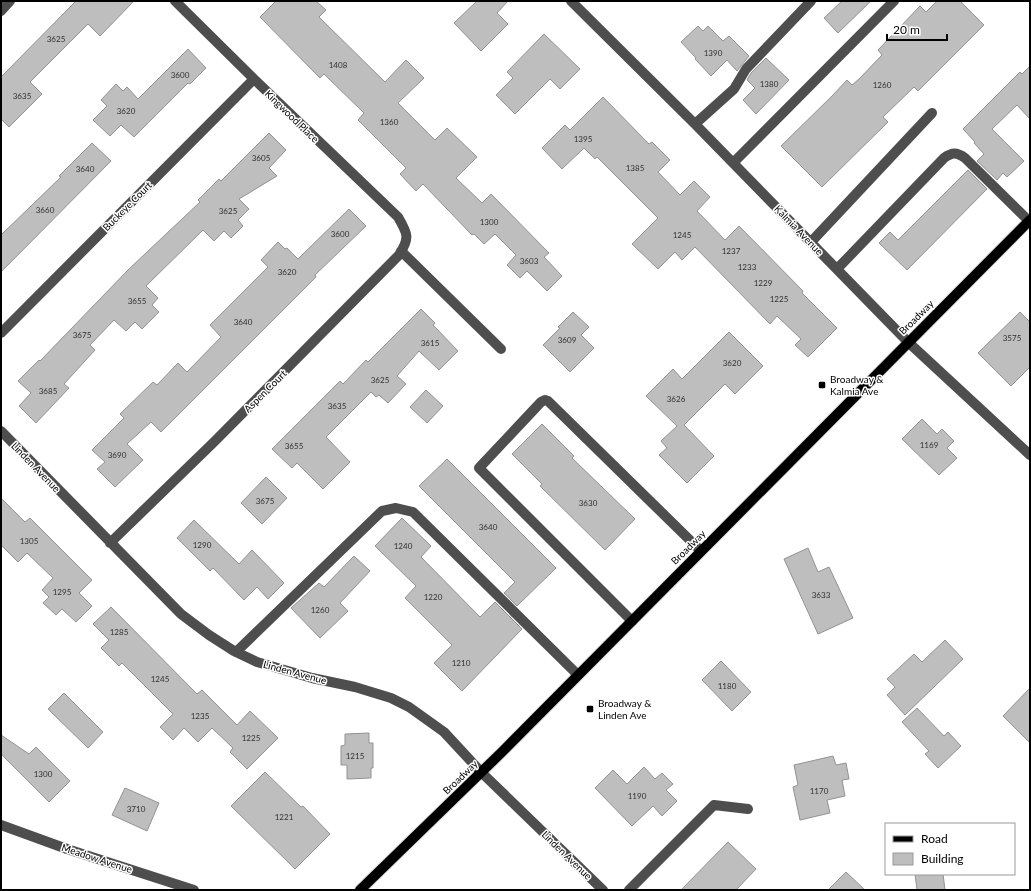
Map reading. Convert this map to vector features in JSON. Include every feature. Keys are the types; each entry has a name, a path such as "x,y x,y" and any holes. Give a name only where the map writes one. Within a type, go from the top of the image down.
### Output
{"main road":[{"name":"Broadway","path":"360,890 482,772 1029,220"}],"street":[{"path":"1,11 10,1"},
{"name":"Kingwood Place","path":"175,1 398,217 406,231"},
{"name":"Kalmia Avenue","path":"571,1 695,124 908,342 1030,455"},
{"path":"695,124 734,89 746,69 811,1"},
{"path":"733,163 894,1"},
{"name":"Buckeye Court","path":"1,333 254,79"},
{"path":"811,242 932,113"},
{"path":"838,269 944,158 951,154 959,154 965,158 1029,220"},
{"name":"Aspen Court","path":"110,543 215,441 401,251 406,244 406,231"},
{"path":"401,251 501,349"},
{"path":"632,621 479,468 541,402 545,400 548,401 701,551"},
{"name":"Linden Avenue","path":"1,431 181,614 209,636 236,652 257,662 312,678 355,686 391,698 409,707 444,732 482,772 603,890"},
{"path":"236,652 382,512 396,508 413,512 578,675"},
{"path":"629,890 714,805 748,809"},
{"name":"Meadow Avenue","path":"1,826 194,890"}],"building":[{"path":"76,1 134,1 100,36 88,24 30,82 42,94 9,127 1,119 1,77"},
{"path":"276,1 316,1 326,10 319,17 385,82 406,60 424,78 398,103 435,140 447,128 477,157 456,178 482,203 491,194 549,253 544,257 562,276 547,291 527,271 520,278 507,265 516,255 495,234 484,244 474,234 472,235 423,184 416,191 400,174 406,168 358,120 364,113 324,74 320,78 260,17"},
{"path":"477,1 508,1 497,13 508,24 481,51 454,23"},
{"path":"842,1 871,1 838,33 824,18"},
{"path":"937,1 960,1 984,25 918,91 914,87 883,117 888,122 822,187 781,146 847,80 852,85 859,79 882,55 878,50 920,6 926,12"},
{"path":"698,26 703,31 708,26 723,41 729,36 749,56 737,71 727,60 711,76 695,59 696,58 681,42"},
{"path":"544,34 580,69 560,89 550,79 515,114 496,95 513,78 507,72"},
{"path":"188,49 206,68 190,84 188,83 134,137 121,125 110,136 93,120 107,106 101,100 116,84 123,91 127,87 138,99"},
{"path":"766,58 789,80 756,114 743,100 755,88 747,80 751,73"},
{"path":"1030,66 1030,119 1017,105 992,129 1024,161 1007,177 1003,173 997,180 977,161 984,154 963,129 1020,72 1022,74"},
{"path":"603,97 649,144 652,142 670,160 658,172 680,195 694,181 710,197 697,211 725,240 739,226 837,328 808,357 795,345 801,339 777,316 770,324 695,247 682,260 675,252 658,269 632,244 658,218 597,157 595,159 584,148 562,169 542,148 565,125 570,130"},
{"path":"269,133 286,150 269,168 277,176 239,199 249,209 238,220 243,226 231,238 224,231 214,241 203,230 146,286 158,298 152,305 159,312 142,329 135,322 126,331 114,320 90,345 95,350 64,384 69,388 36,423 19,406 31,393 18,381 39,360 40,361 129,269 200,202 198,200 219,179 221,181"},
{"path":"92,143 111,161 1,272 1,235 61,177 59,176"},
{"path":"968,170 987,189 907,270 879,243 890,232 898,240"},
{"path":"349,209 366,226 315,275 316,277 161,432 151,422 127,444 143,460 115,487 97,469 105,462 92,450 124,418 120,414 153,382 157,385 178,363 187,372 221,337 210,325 268,267 261,260 278,242 285,249 287,248 298,259"},
{"path":"421,309 435,323 433,325 458,351 439,370 419,351 397,376 406,384 388,403 379,395 376,397 371,392 326,437 350,462 323,489 297,463 292,468 272,449 340,381 343,384 366,360 368,362"},
{"path":"573,312 589,327 581,335 594,348 570,372 543,345"},
{"path":"1020,312 1030,322 1030,367 1011,386 978,353"},
{"path":"729,332 763,366 735,394 725,384 684,425 714,456 687,483 659,455 667,448 661,441 677,426 646,396 673,369 682,379"},
{"path":"426,390 443,406 427,423 410,407"},
{"path":"922,419 937,434 942,429 954,441 947,448 957,458 939,475 902,439"},
{"path":"542,424 574,456 572,458 635,519 605,550 540,486 542,484 512,454"},
{"path":"447,459 556,568 517,606 504,593 515,582 419,486"},
{"path":"266,477 287,498 262,524 241,503"},
{"path":"1,498 25,522 30,518 92,580 79,593 92,606 76,622 62,609 56,615 43,603 49,597 42,590 53,578 27,553 18,562 1,545"},
{"path":"402,518 431,546 421,557 480,617 495,602 522,629 462,691 434,663 452,645 405,598 416,586 375,546"},
{"path":"194,520 239,564 252,550 284,583 268,599 257,587 244,600 213,568 210,571 177,538"},
{"path":"808,548 818,572 829,567 853,618 818,634 784,559"},
{"path":"354,556 370,571 340,603 348,611 320,638 291,608 319,583 324,587"},
{"path":"111,607 197,694 202,690 237,725 250,711 278,738 247,769 230,752 233,748 212,728 198,742 184,728 173,740 160,727 173,714 122,663 119,666 101,648 109,640 93,624"},
{"path":"945,640 963,659 905,715 887,695 895,687 887,679 914,654 922,662"},
{"path":"721,661 751,692 732,711 702,680"},
{"path":"1030,688 1030,743 1003,716"},
{"path":"64,693 103,732 88,748 48,709"},
{"path":"917,708 944,736 948,732 961,746 938,768 925,754 929,751 902,722"},
{"path":"369,733 369,743 373,743 373,768 371,768 371,778 347,779 347,765 341,765 341,746 345,745 345,734"},
{"path":"1,735 29,754 36,747 70,781 49,802 1,754"},
{"path":"833,756 836,765 846,763 849,779 842,780 845,796 827,800 830,813 800,820 793,787 798,785 794,765"},
{"path":"644,767 655,779 662,773 673,784 666,790 677,801 662,816 653,806 632,826 595,788 613,770 627,784"},
{"path":"265,772 301,807 303,806 330,834 295,869 231,806"},
{"path":"125,788 159,803 147,831 112,815"},
{"path":"728,842 756,869 736,890 681,890"},
{"path":"846,872 865,890 828,890"},
{"path":"915,875 943,875 945,890 917,890"}],"place":[{"name":"Broadway & Kalmia Ave","path":"822,385"},
{"name":"Broadway & Linden Ave","path":"590,709"}]}
